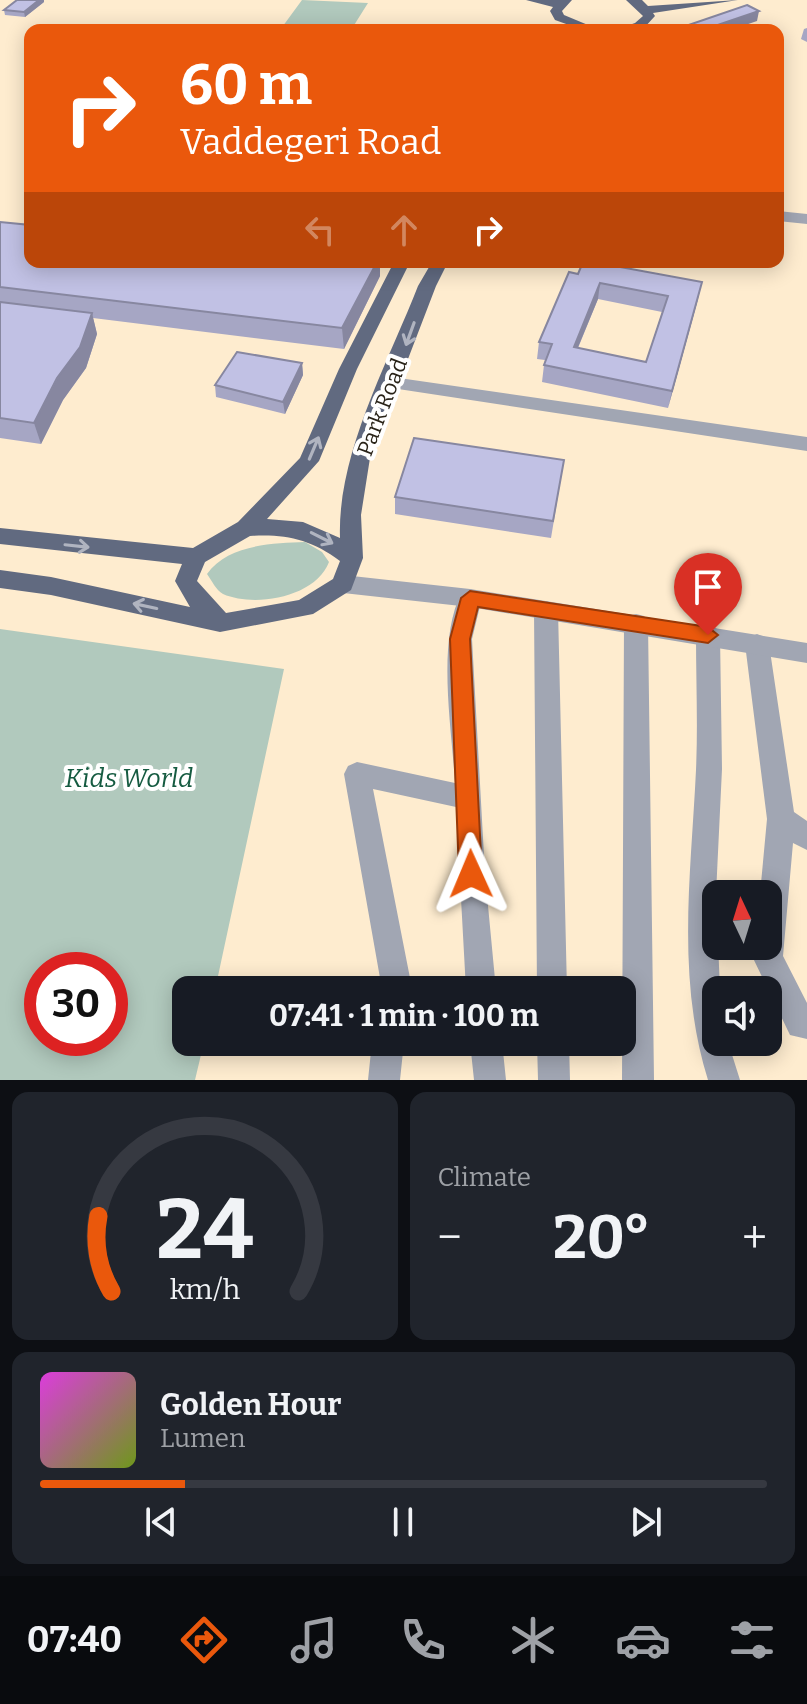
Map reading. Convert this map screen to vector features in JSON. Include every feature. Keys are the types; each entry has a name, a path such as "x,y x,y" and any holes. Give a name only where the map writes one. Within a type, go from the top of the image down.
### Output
{"main road":[{"path":"532,0 560,5 568,23 572,24"},
{"path":"632,0 647,10 732,0"},
{"path":"638,24 646,21 647,10"},
{"name":"Park Road","path":"246,528 309,461 362,341 399,268"},
{"name":"Park Road","path":"352,558 350,515 360,458 437,268"},
{"path":"0,536 196,557 246,528 283,526 320,534 352,558 343,584 305,608 221,623 51,586 0,579"},
{"path":"196,557 186,581 197,600 221,623"}],"street":[{"path":"784,217 807,219"},
{"path":"392,383 807,444"},
{"path":"343,584 470,598 807,653"},
{"path":"470,598 460,639 471,874 480,976"},
{"path":"546,610 552,976"},
{"path":"636,623 638,1080"},
{"path":"708,635 709,786 700,929 714,1054 724,1080"},
{"path":"757,644 781,819 768,958 801,1024 807,1023"},
{"path":"395,976 357,774 469,798"},
{"path":"781,819 807,837"},
{"path":"384,1080 387,1056"},
{"path":"487,1056 490,1080"},
{"path":"553,1056 554,1080"}],"green space":[{"path":"302,0 368,3 355,24 284,24"},
{"path":"305,542 322,552 329,562 311,584 283,596 251,600 236,598 223,594 207,574 216,564 238,551"},
{"name":"Kids World","path":"0,629 284,669 218,976 172,976 172,1056 201,1056 195,1080 0,1080"}],"building":[{"path":"17,0 39,0 24,12 4,10"},
{"path":"747,5 759,11 721,24 692,24"},
{"path":"0,222 24,224 24,268 374,268 342,328 0,287"},
{"path":"580,268 626,268 702,282 672,391 544,365 552,344 539,342 569,272 578,274","holes":["600,283 668,296 646,362 574,347"]},
{"path":"0,302 92,313 80,347 57,378 34,423 0,418"},
{"path":"237,352 302,363 283,402 215,385"},
{"path":"414,438 564,460 553,521 395,497"}],"route":[{"path":"471,874 460,639 470,598 708,635"}]}
